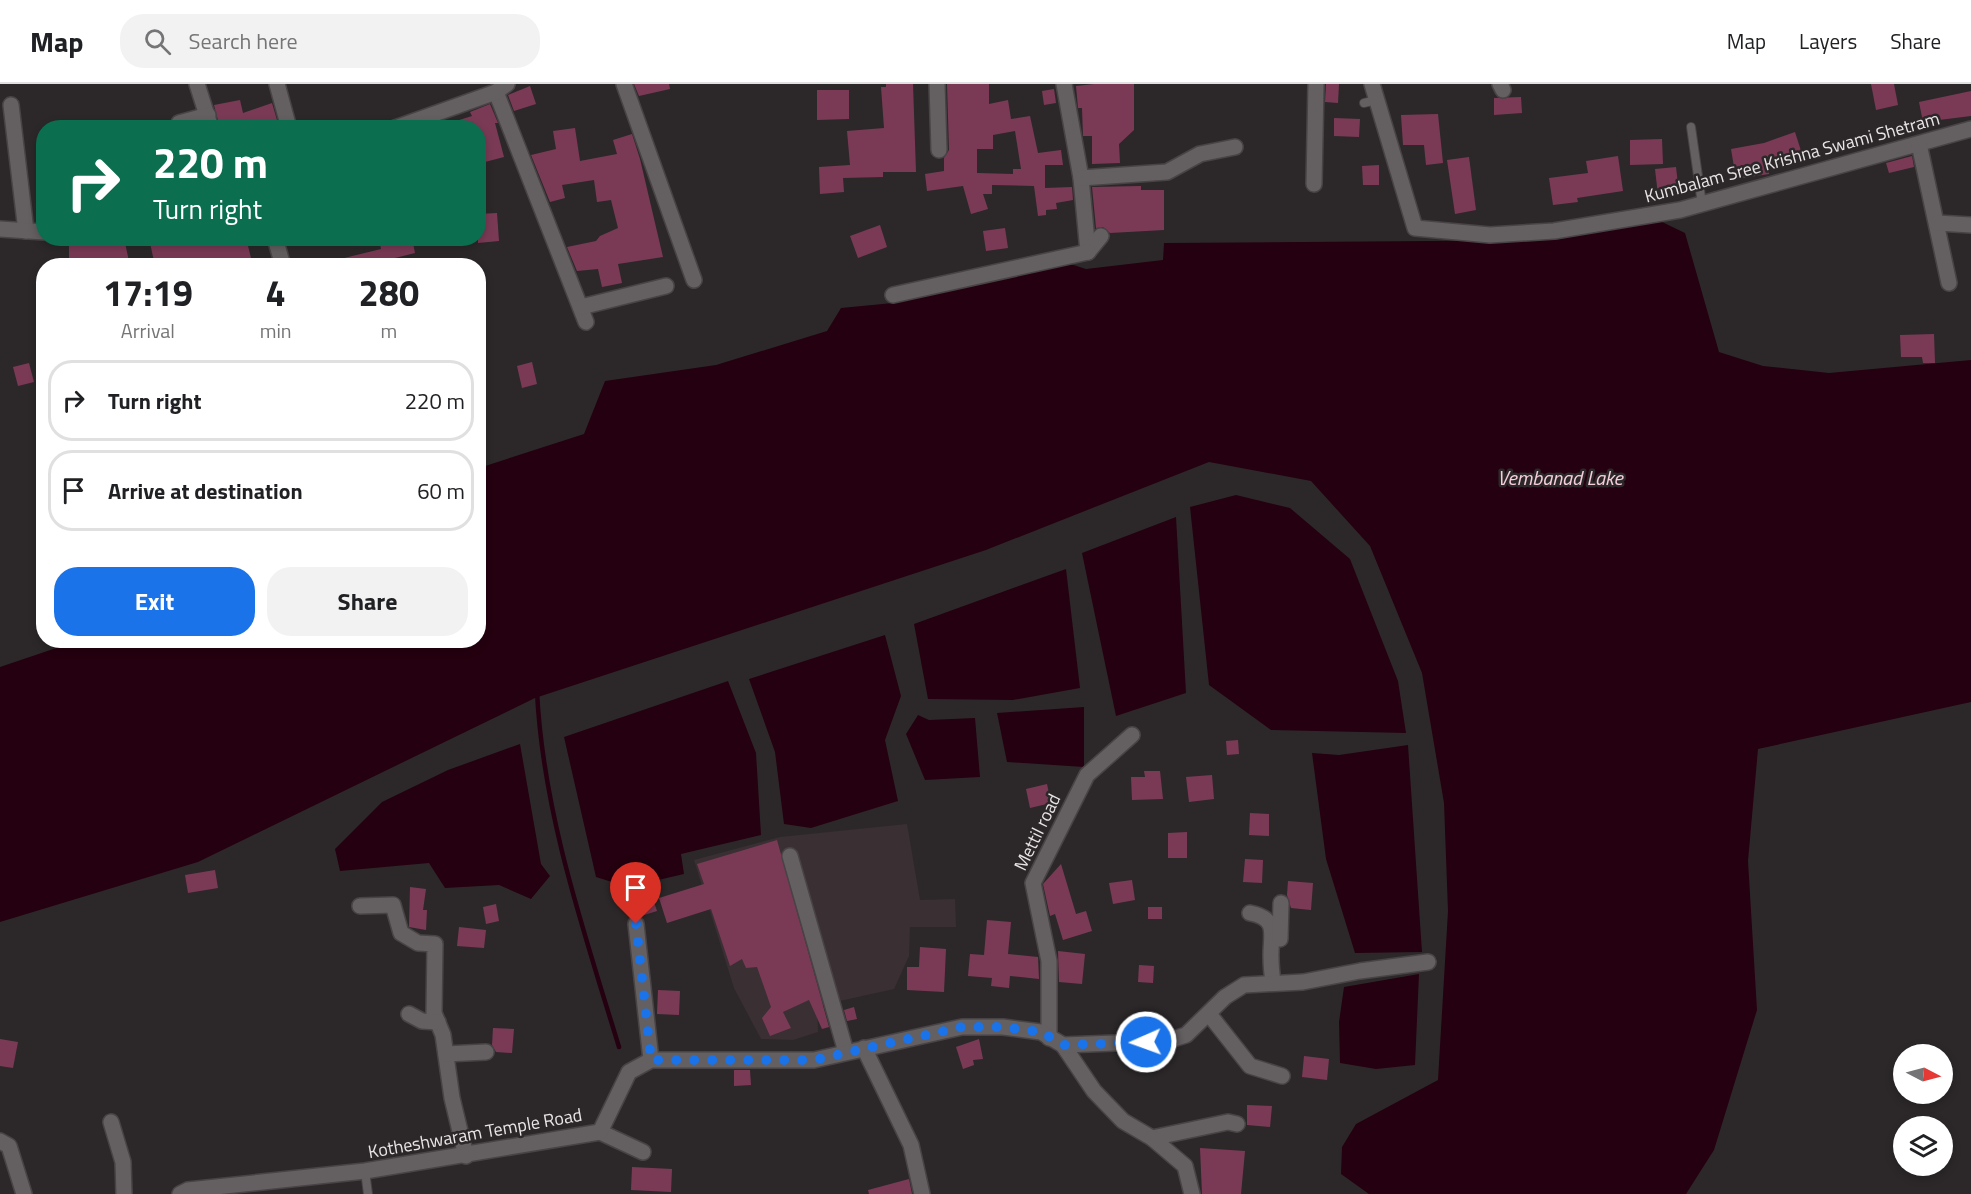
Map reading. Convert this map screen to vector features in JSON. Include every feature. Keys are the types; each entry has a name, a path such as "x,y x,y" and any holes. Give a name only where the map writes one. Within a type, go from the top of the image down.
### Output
{"street":[{"path":"197,84 209,120"},
{"path":"277,84 287,120"},
{"path":"624,84 694,280"},
{"path":"937,84 939,150"},
{"path":"1064,84 1080,178 1088,252"},
{"path":"1314,184 1316,84"},
{"name":"Kumbalam Sree Krishna Swami Shetram","path":"1372,84 1370,101 1415,228 1490,235 1554,231 1702,204 1971,129"},
{"path":"416,120 501,88 586,322"},
{"path":"11,105 26,231"},
{"path":"1919,144 1938,223 1949,283"},
{"path":"1080,178 1167,172 1200,154 1235,147"},
{"path":"1938,223 1971,225"},
{"path":"0,229 36,232"},
{"path":"893,295 1088,252 1101,236"},
{"path":"581,307 666,286"},
{"name":"Mettil road","path":"1049,1038 1049,961 1033,883 1087,775 1132,735"},
{"path":"790,856 846,1052"},
{"path":"1277,982 1281,903"},
{"path":"360,906 393,905 401,933 418,943 435,944 434,1013 446,1054 452,1098 465,1156"},
{"path":"1250,913 1262,915 1270,923 1273,935 1271,956 1277,982"},
{"path":"636,924 651,1060 814,1060 962,1027 1002,1027 1041,1032 1064,1045 1167,1041 1186,1035 1225,997 1244,985 1303,982 1360,971 1428,962"},
{"path":"409,1014 422,1022 438,1022"},
{"path":"1209,1014 1250,1066 1282,1076"},
{"path":"1064,1045 1094,1091 1116,1114 1123,1121 1152,1138 1185,1166 1192,1194"},
{"path":"864,1048 911,1145 922,1194"},
{"path":"446,1054 486,1052"},
{"name":"Kotheshwaram Temple Road","path":"180,1194 188,1190 365,1171 600,1132 629,1072 651,1060"},
{"path":"111,1122 123,1162 124,1194"},
{"path":"1152,1138 1228,1122 1236,1124"},
{"path":"600,1132 643,1152"},
{"path":"0,1141 9,1146 24,1194"}],"lane":[{"path":"1691,128 1702,204"},
{"path":"365,1171 368,1194"}],"shaded area":[{"path":"907,824 920,900 955,899 956,927 910,927 909,956 894,989 817,1006 818,1032 793,1040 761,1039 734,988 694,860 780,837"}],"water":[{"name":"Vembanad Lake","path":"1660,221 1685,233 1719,352 1763,366 1829,373 1971,360 1971,702 1758,749 1748,861 1757,1010 1714,1150 1686,1194 1369,1194 1341,1174 1342,1147 1356,1124 1438,1080 1448,911 1444,803 1422,673 1370,546 1311,481 1209,462 986,550 535,698 198,862 0,922 0,667 56,648 486,648 486,466 584,434 605,381 716,365 827,331 841,308 893,303 902,285 1061,261 1086,269 1163,260 1164,243 1554,240"},
{"path":"1236,495 1290,508 1350,559 1398,681 1406,733 1271,730 1209,685 1190,507"},
{"path":"1176,517 1186,693 1116,716 1082,553"},
{"path":"1066,569 1080,688 1013,700 928,699 914,624"},
{"path":"885,635 901,696 885,740 898,801 811,828 784,824 775,752 749,679"},
{"path":"728,681 756,753 761,835 681,854 684,874 628,887 596,877 564,737"},
{"path":"1084,707 1084,767 1007,762 997,713"},
{"path":"918,715 929,720 975,718 980,777 925,780 906,734"},
{"path":"520,744 541,864 550,876 531,899 499,885 445,888 429,863 340,871 335,849 382,802 448,770"},
{"path":"1408,745 1422,952 1355,953 1326,859 1312,753 1339,755"},
{"path":"1419,974 1415,1065 1376,1069 1340,1063 1339,1022 1344,987"}],"building":[{"path":"634,84 669,84 670,89 639,96"},
{"path":"886,84 913,84 916,172 883,172 883,177 843,178 844,192 820,194 819,167 850,165 847,131 884,128 881,87 886,87"},
{"path":"947,84 989,84 989,104 1008,100 1011,119 1030,116 1038,153 1061,150 1063,165 1045,165 1045,188 1072,187 1073,200 1056,203 1057,209 1046,210 1046,215 1038,216 1034,186 992,185 992,194 983,194 988,209 971,214 963,186 927,191 925,174 944,171 944,158 949,150","holes":["1015,131 1021,169 1013,169 1013,174 977,173 977,149 993,149 993,135"]},
{"path":"1134,84 1134,130 1119,144 1120,163 1092,164 1092,136 1083,136 1082,108 1078,108 1076,86"},
{"path":"1326,84 1339,84 1338,103 1325,102"},
{"path":"1871,84 1894,84 1898,105 1876,110"},
{"path":"530,86 536,104 514,111 508,95"},
{"path":"1054,89 1056,103 1044,105 1042,91"},
{"path":"817,90 849,90 849,119 817,120"},
{"path":"1971,91 1971,116 1923,122 1919,102"},
{"path":"1521,97 1522,113 1494,115 1494,98"},
{"path":"240,100 243,113 272,103 277,120 218,120 214,105"},
{"path":"490,104 498,123 495,123 504,157 486,162 486,120 459,120 472,116 470,112"},
{"path":"1438,114 1443,163 1426,165 1424,145 1403,145 1401,115"},
{"path":"1334,118 1360,119 1359,137 1334,136"},
{"path":"575,128 580,161 617,154 613,140 632,134 640,159 663,257 618,264 622,283 602,287 598,269 577,271 567,247 596,241 600,236 618,228 611,200 597,202 594,180 562,185 565,198 550,202 531,155 556,149 553,131"},
{"path":"1795,132 1803,157 1769,169 1769,174 1736,179 1731,149 1764,143"},
{"path":"1662,139 1663,164 1630,165 1630,140"},
{"path":"1618,156 1623,191 1577,198 1578,202 1553,205 1549,178 1588,173 1586,161"},
{"path":"1912,156 1914,167 1889,173 1886,163"},
{"path":"1469,157 1476,210 1455,214 1447,160"},
{"path":"1379,165 1379,185 1363,185 1362,166"},
{"path":"1676,167 1679,193 1658,195 1655,169"},
{"path":"1141,186 1141,190 1164,190 1164,230 1110,233 1103,227 1096,228 1092,187"},
{"path":"497,213 499,241 486,242 486,214"},
{"path":"880,225 887,247 858,258 850,236"},
{"path":"1005,228 1008,248 986,251 983,231"},
{"path":"69,246 126,246 128,258 69,258"},
{"path":"151,246 248,246 251,258 153,258"},
{"path":"380,246 414,246 415,253 395,258 344,258 381,249"},
{"path":"1934,334 1935,363 1923,363 1922,357 1901,357 1900,335"},
{"path":"532,362 537,384 522,388 517,366"},
{"path":"29,363 34,382 18,386 13,367"},
{"path":"1238,740 1239,754 1227,755 1226,741"},
{"path":"1144,771 1160,771 1163,799 1132,800 1131,777 1145,777"},
{"path":"1212,775 1214,799 1189,802 1186,777"},
{"path":"1047,784 1051,803 1030,808 1026,789"},
{"path":"1250,813 1269,814 1269,836 1249,835"},
{"path":"1187,832 1187,858 1168,858 1168,833"},
{"path":"777,840 829,1027 822,1029 809,1000 783,1012 791,1028 770,1036 762,1018 771,1007 757,967 746,968 742,959 730,966 711,909 667,923 659,898 704,884 697,864"},
{"path":"1245,859 1263,860 1262,883 1243,882"},
{"path":"1061,864 1076,914 1086,911 1092,931 1063,940 1055,914 1050,916 1043,884"},
{"path":"215,870 218,888 188,893 185,875"},
{"path":"1132,880 1135,900 1113,904 1109,883"},
{"path":"1288,881 1313,883 1311,910 1291,908 1287,895"},
{"path":"410,887 426,889 423,910 427,910 426,930 409,927"},
{"path":"650,890 657,911 641,916 633,915 627,898"},
{"path":"496,904 499,921 486,924 483,907"},
{"path":"1148,907 1162,907 1162,919 1148,919"},
{"path":"987,920 1011,922 1008,954 1038,957 1039,979 1010,976 1009,988 991,986 992,978 968,976 970,954 984,955"},
{"path":"459,927 486,930 484,948 457,946"},
{"path":"920,947 946,949 944,992 907,990 907,967 919,967"},
{"path":"1058,951 1085,954 1082,984 1059,982"},
{"path":"1139,965 1154,966 1153,983 1138,982"},
{"path":"658,990 680,991 679,1015 657,1014"},
{"path":"854,1007 857,1019 847,1021 844,1010"},
{"path":"493,1028 514,1029 512,1053 496,1052 492,1045"},
{"path":"0,1039 18,1042 13,1068 0,1066"},
{"path":"979,1039 983,1059 973,1060 974,1065 963,1069 956,1047"},
{"path":"1304,1056 1329,1059 1327,1080 1302,1077"},
{"path":"734,1070 750,1070 751,1085 734,1086"},
{"path":"1247,1105 1272,1106 1270,1127 1247,1125"},
{"path":"1200,1148 1245,1151 1241,1194 1202,1194"},
{"path":"632,1167 672,1169 671,1192 631,1190"},
{"path":"909,1179 912,1194 869,1194 868,1190"}],"waterway":[{"path":"537,692 547,782 556,827 579,916 619,1047"}],"route":[{"path":"636,924 651,1060 814,1060 962,1027 1002,1027 1041,1032 1064,1045 1146,1042"}]}
